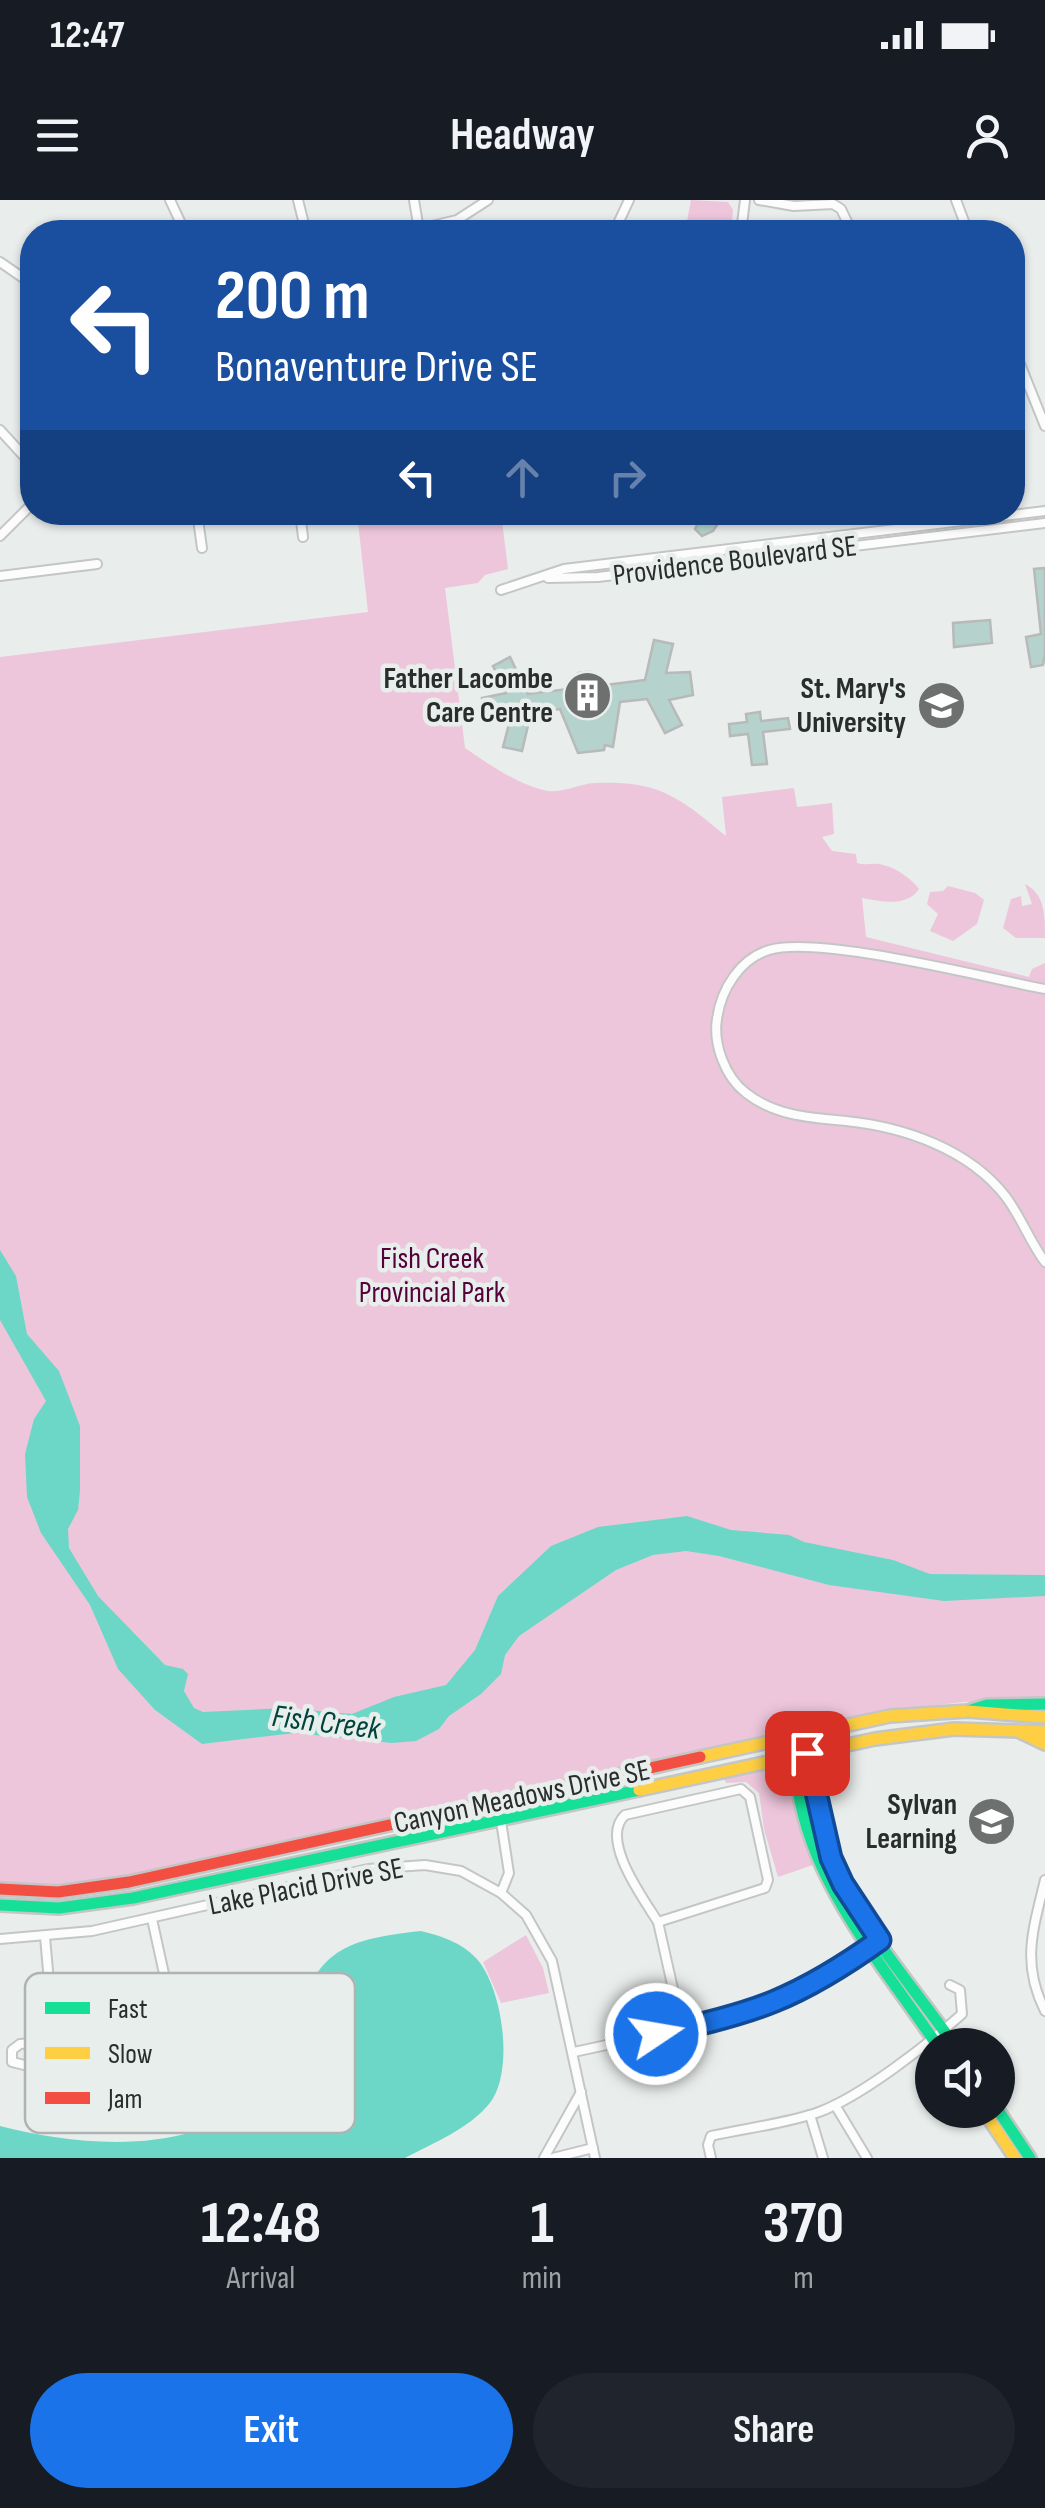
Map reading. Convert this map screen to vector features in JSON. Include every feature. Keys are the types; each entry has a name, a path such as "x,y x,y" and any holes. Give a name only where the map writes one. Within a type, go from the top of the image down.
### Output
{"main road":[{"path":"968,1711 987,1705 1045,1704"},
{"name":"Canyon Meadows Drive SE","path":"0,1889 58,1892 115,1885 890,1716 968,1711 1045,1717"},
{"path":"1016,1730 1045,1744"},
{"name":"Canyon Meadows Drive SE","path":"0,1905 59,1908 133,1898 747,1764 918,1732 1045,1732"},
{"path":"797,1736 831,1858 875,1943 927,2028"},
{"path":"814,1787 822,1762 847,1744"},
{"path":"801,1754 798,1781 818,1861 875,1943 942,2028"},
{"path":"747,1764 774,1765 798,1781"},
{"path":"995,2128 1015,2158"},
{"path":"1010,2128 1030,2158"}],"street":[{"path":"457,220 488,200"},
{"path":"758,200 794,206 833,204 846,220"},
{"path":"1025,376 1045,426"},
{"path":"0,430 20,452"},
{"path":"0,536 20,516"},
{"path":"199,525 202,548"},
{"path":"302,525 303,537"},
{"name":"Providence Boulevard SE","path":"501,590 564,569 929,525"},
{"name":"Providence Boulevard SE","path":"544,578 598,577 1021,525"},
{"path":"0,576 97,564"},
{"path":"1045,990 828,949 790,946 766,951 746,963 726,991 716,1022 722,1060 745,1093 782,1112 886,1126 948,1152 1000,1190 1045,1262"},
{"path":"658,1922 765,1888 768,1880 750,1797 741,1789 625,1815 615,1829 622,1861 658,1922 682,2029"},
{"path":"498,1802 509,1872 501,1893"},
{"name":"Lake Placid Drive SE","path":"0,1939 45,1937 152,1919 368,1869 406,1866 461,1871 501,1893 526,1914 552,1962 594,2153"},
{"path":"1045,1880 1029,1950 1034,1988 1045,2011"},
{"path":"152,1919 164,1973"},
{"path":"45,1937 49,1973"},
{"path":"574,2052 745,2015 802,1992 875,1943"},
{"path":"946,2028 962,2014 960,1990 950,1985"},
{"path":"25,2044 12,2050 12,2062 25,2065"},
{"path":"711,2158 711,2136 810,2115 836,2105 915,2055"},
{"path":"544,2158 581,2092"},
{"path":"836,2105 867,2158"},
{"path":"810,2115 823,2158"},
{"path":"553,2158 594,2153"}],"green space":[{"path":"691,200 728,202 733,210 732,220 687,220"},
{"name":"Fish Creek Provincial Park","path":"358,525 502,525 508,569 485,575 478,583 445,588 465,748 515,779 548,791 594,783 652,788 681,801 726,836 722,797 794,788 797,807 832,803 834,834 822,837 832,851 856,854 857,863 893,868 919,889 900,901 862,898 866,937 1029,977 1032,969 1045,963 1045,1700 964,1702 889,1711 115,1879 51,1886 0,1882 0,657 368,612"},
{"path":"1025,884 1040,899 1045,938 1016,938 1003,928 1011,899 1021,896 1022,906 1032,904"},
{"path":"948,886 975,893 984,900 977,924 953,941 930,931 938,914 927,904 930,892 943,891"},
{"path":"763,1771 785,1776 792,1783 813,1865 778,1877 764,1829 759,1793 746,1782 726,1783 723,1777"},
{"path":"526,1935 543,1968 549,1993 501,2003 483,1962"}],"water":[{"name":"Fish Creek","path":"0,1250 16,1276 27,1334 59,1371 80,1426 80,1491 78,1510 68,1529 69,1548 98,1596 165,1665 188,1674 184,1691 194,1708 203,1712 285,1708 352,1714 394,1697 446,1685 475,1650 498,1596 551,1546 598,1527 687,1516 731,1530 789,1535 804,1542 893,1560 930,1574 1045,1575 1045,1596 944,1601 829,1585 719,1556 686,1551 653,1555 616,1570 519,1636 505,1655 501,1674 449,1716 439,1729 416,1741 392,1743 295,1733 202,1744 155,1710 118,1669 90,1605 41,1533 27,1497 25,1454 34,1419 46,1401 0,1320"},
{"path":"421,1931 470,1952 485,1971 499,2009 503,2052 497,2090 471,2121 439,2141 405,2158 0,2158 0,2126 25,2133 107,2142 144,2141 186,2133 355,2133 355,1973 318,1973 334,1955 349,1946"}],"building":[{"path":"697,525 717,525 702,536 695,529"},
{"path":"1045,568 1045,653 1043,665 1031,667 1026,637 1041,634 1034,569"},
{"path":"990,620 992,643 954,647 953,623"},
{"name":"Father Lacombe Care Centre","path":"654,640 673,644 666,673 690,672 693,695 669,700 682,725 665,733 647,699 620,702 613,747 605,745 604,750 578,753 560,709 531,713 522,751 503,747 510,720 485,720 482,698 506,693 493,666 510,657 528,694 576,688 578,673 585,672 591,672 597,686 645,680"},
{"path":"760,712 761,721 788,718 790,729 763,732 767,764 752,765 748,734 730,736 729,724 747,722 746,714"}],"traffic: fast":[{"path":"968,1711 987,1705 1045,1704"},
{"path":"797,1736 809,1767 827,1847 845,1888 873,1934 942,2028"},
{"path":"795,1750 798,1792 823,1870 865,1942 925,2028"},
{"path":"816,1783 822,1762 838,1750"},
{"path":"0,1905 59,1908 133,1898 639,1790"},
{"path":"1010,2128 1030,2158"}],"traffic: slow":[{"path":"700,1757 890,1716 968,1711 1045,1717"},
{"path":"639,1790 875,1739 954,1729 1045,1732"},
{"path":"1020,1732 1045,1744"},
{"path":"995,2128 1015,2158"}],"traffic: jam":[{"path":"0,1889 58,1892 129,1882 700,1757"}],"place":[{"name":"Father Lacombe Care Centre","path":"588,696"},
{"name":"St. Mary's University","path":"941,706"},
{"name":"Sylvan Learning","path":"992,1822"}],"route":[{"path":"656,2034 745,2015 802,1992 880,1940 843,1884 831,1858 807,1753"}]}
